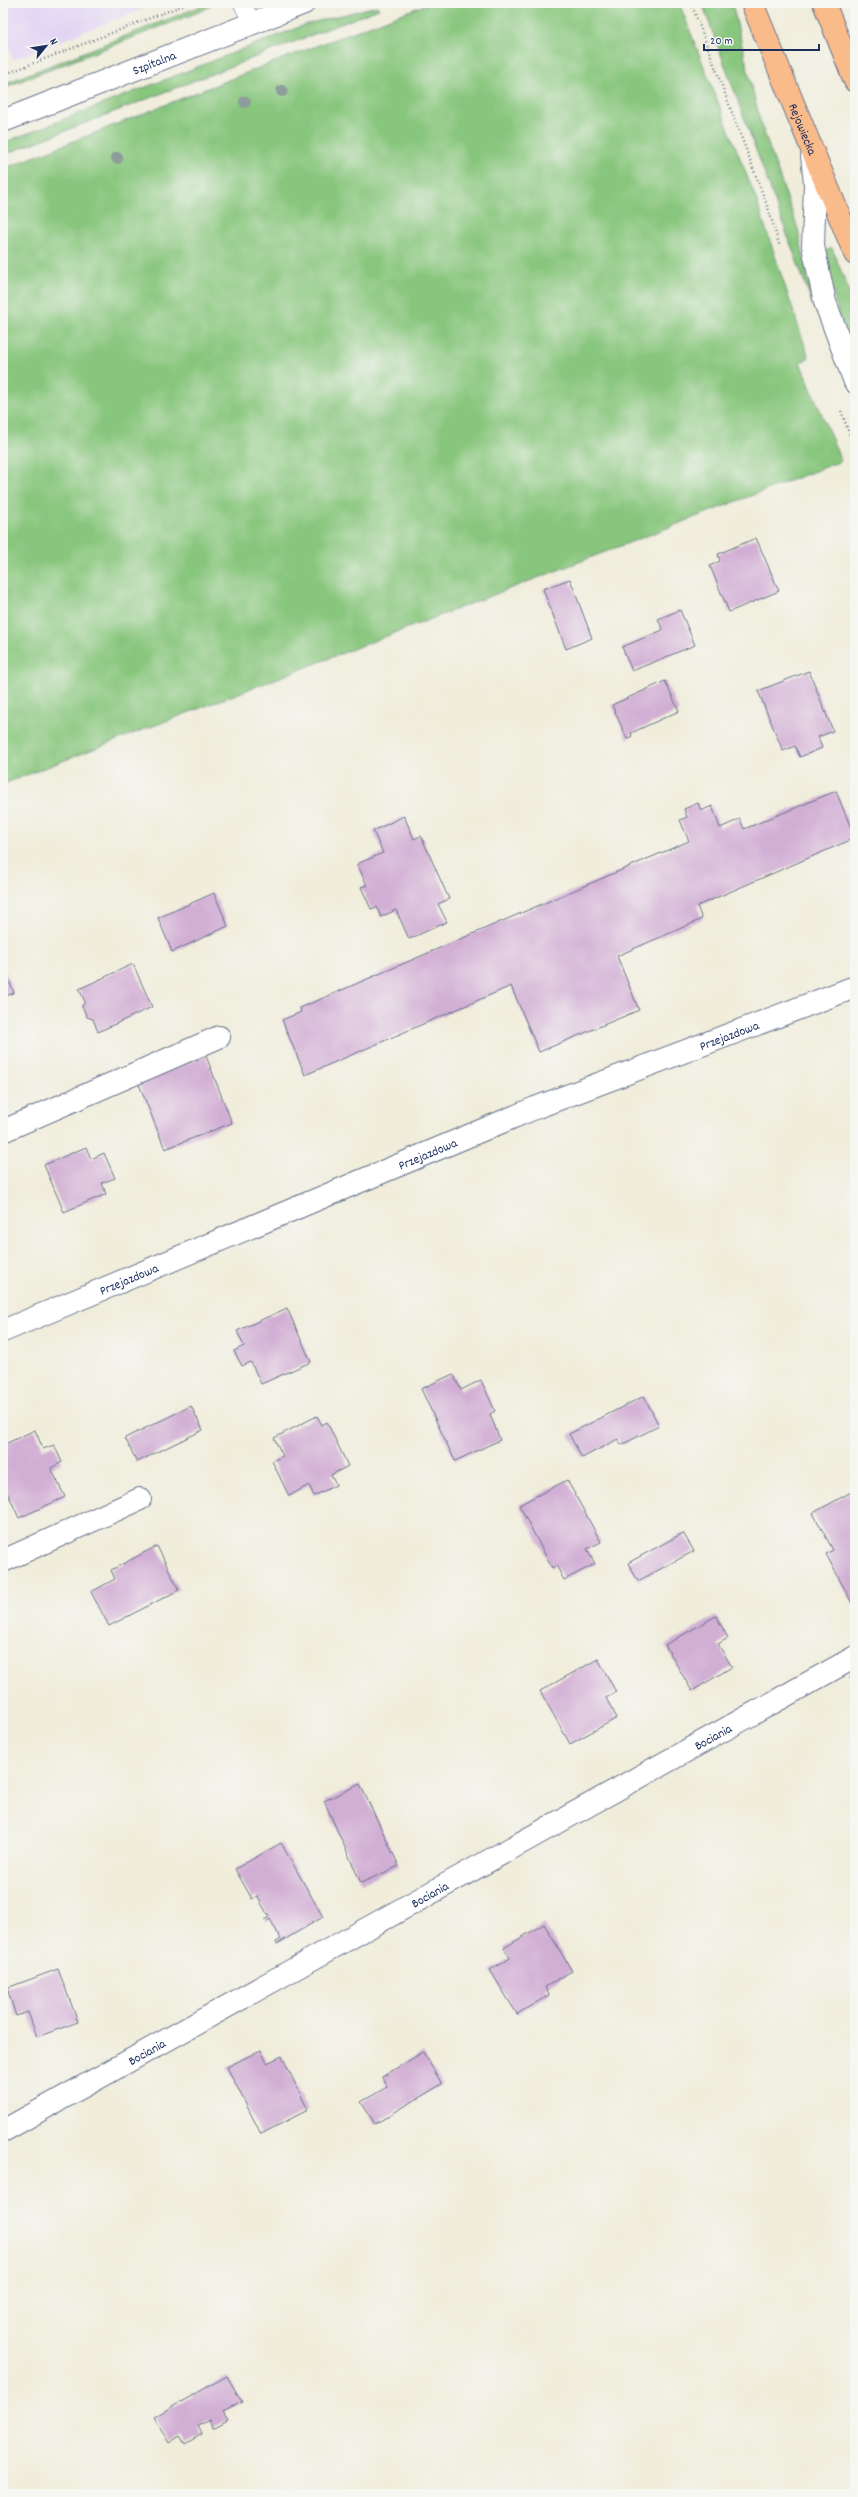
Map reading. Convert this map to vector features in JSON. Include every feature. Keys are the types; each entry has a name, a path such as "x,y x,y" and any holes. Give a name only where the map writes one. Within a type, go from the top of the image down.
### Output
{"highway":[{"name":"Rejowiecka","path":"752,3 855,254"},
{"path":"824,3 855,81"}],"street":[{"name":"Szpitalna","path":"3,121 304,3"},
{"path":"811,147 815,183 813,246 825,302 855,382"},
{"name":"Przejazdowa","path":"3,1331 535,1108 855,986"},
{"path":"3,1131 219,1037"},
{"path":"3,1561 140,1499"},
{"name":"Bociania","path":"3,2131 855,1657"}],"lane":[{"path":"242,3 253,24"}],"path":[{"path":"3,75 189,3"},
{"path":"691,3 768,208 782,254"},
{"path":"838,405 855,449"}],"shaded area":[{"path":"3,3 157,3 13,60 3,27"}],"green space":[{"path":"209,3 214,3 204,10 3,88 3,84"},
{"path":"430,3 679,3 755,196 809,358 800,362 841,461 3,784 3,169 266,65"},
{"path":"702,3 732,3 760,121 798,229 814,308"},
{"path":"377,6 379,9 3,155 3,143 307,24"},
{"path":"832,248 855,306 855,357 837,309 823,252"}],"building":[{"path":"756,538 779,591 729,612 710,566 720,561 718,554"},
{"path":"570,579 592,638 566,649 543,589"},
{"path":"680,610 695,645 632,671 622,647 663,630 658,619"},
{"path":"809,671 833,731 818,737 822,748 800,757 795,746 783,751 758,691"},
{"path":"665,681 679,711 631,733 632,736 627,739 612,705"},
{"path":"836,791 855,838 697,906 702,919 617,956 639,1010 539,1052 511,986 305,1075 282,1020 301,1012 300,1008 689,841 680,820 687,817 684,809 698,803 701,811 712,806 720,828 740,819 744,829"},
{"path":"404,816 414,839 421,836 449,899 438,904 447,922 409,939 396,910 381,917 377,907 371,909 361,887 367,885 357,864 383,853 373,831"},
{"path":"214,893 228,926 172,952 158,918"},
{"path":"133,964 152,1007 98,1032 93,1019 87,1017 82,1006 85,1002 79,989"},
{"path":"3,966 14,993 3,997"},
{"path":"206,1056 232,1123 165,1149 138,1082"},
{"path":"86,1147 91,1159 104,1153 115,1178 102,1183 106,1194 64,1212 44,1165"},
{"path":"287,1308 311,1362 261,1384 251,1362 242,1366 234,1351 244,1346 237,1331"},
{"path":"453,1374 461,1390 481,1380 495,1411 490,1414 500,1440 455,1461 421,1389"},
{"path":"644,1396 659,1426 621,1445 618,1439 582,1458 569,1434"},
{"path":"191,1406 203,1430 137,1462 125,1438"},
{"path":"317,1416 322,1425 327,1422 348,1466 331,1475 336,1485 314,1496 309,1485 289,1496 272,1461 283,1456 274,1438"},
{"path":"35,1430 43,1449 54,1445 62,1462 51,1468 65,1497 19,1518 3,1483 3,1445"},
{"path":"567,1480 601,1542 587,1549 595,1564 564,1580 556,1565 552,1568 519,1505"},
{"path":"855,1490 855,1604 853,1605 826,1554 833,1550 813,1513"},
{"path":"683,1533 694,1551 638,1581 628,1563"},
{"path":"157,1546 179,1590 109,1626 91,1592 115,1579 111,1570"},
{"path":"716,1616 728,1638 718,1644 732,1667 692,1691 665,1645"},
{"path":"598,1659 616,1692 606,1698 617,1718 570,1744 540,1691"},
{"path":"855,1675 855,1686 850,1677"},
{"path":"360,1784 399,1866 361,1883 324,1801"},
{"path":"281,1843 323,1917 277,1944 276,1942 281,1939 270,1919 266,1922 264,1920 269,1917 257,1896 252,1899 235,1869"},
{"path":"544,1924 572,1971 545,1987 549,1995 517,2014 490,1970 510,1958 504,1948"},
{"path":"58,1969 78,2022 37,2037 28,2012 16,2016 7,1988"},
{"path":"261,2050 267,2063 282,2056 308,2110 261,2134 227,2067"},
{"path":"423,2052 442,2084 375,2124 361,2102 387,2087 382,2077"},
{"path":"227,2376 242,2402 223,2412 228,2420 213,2428 209,2420 198,2426 202,2434 185,2444 180,2436 169,2443 154,2417"}]}
